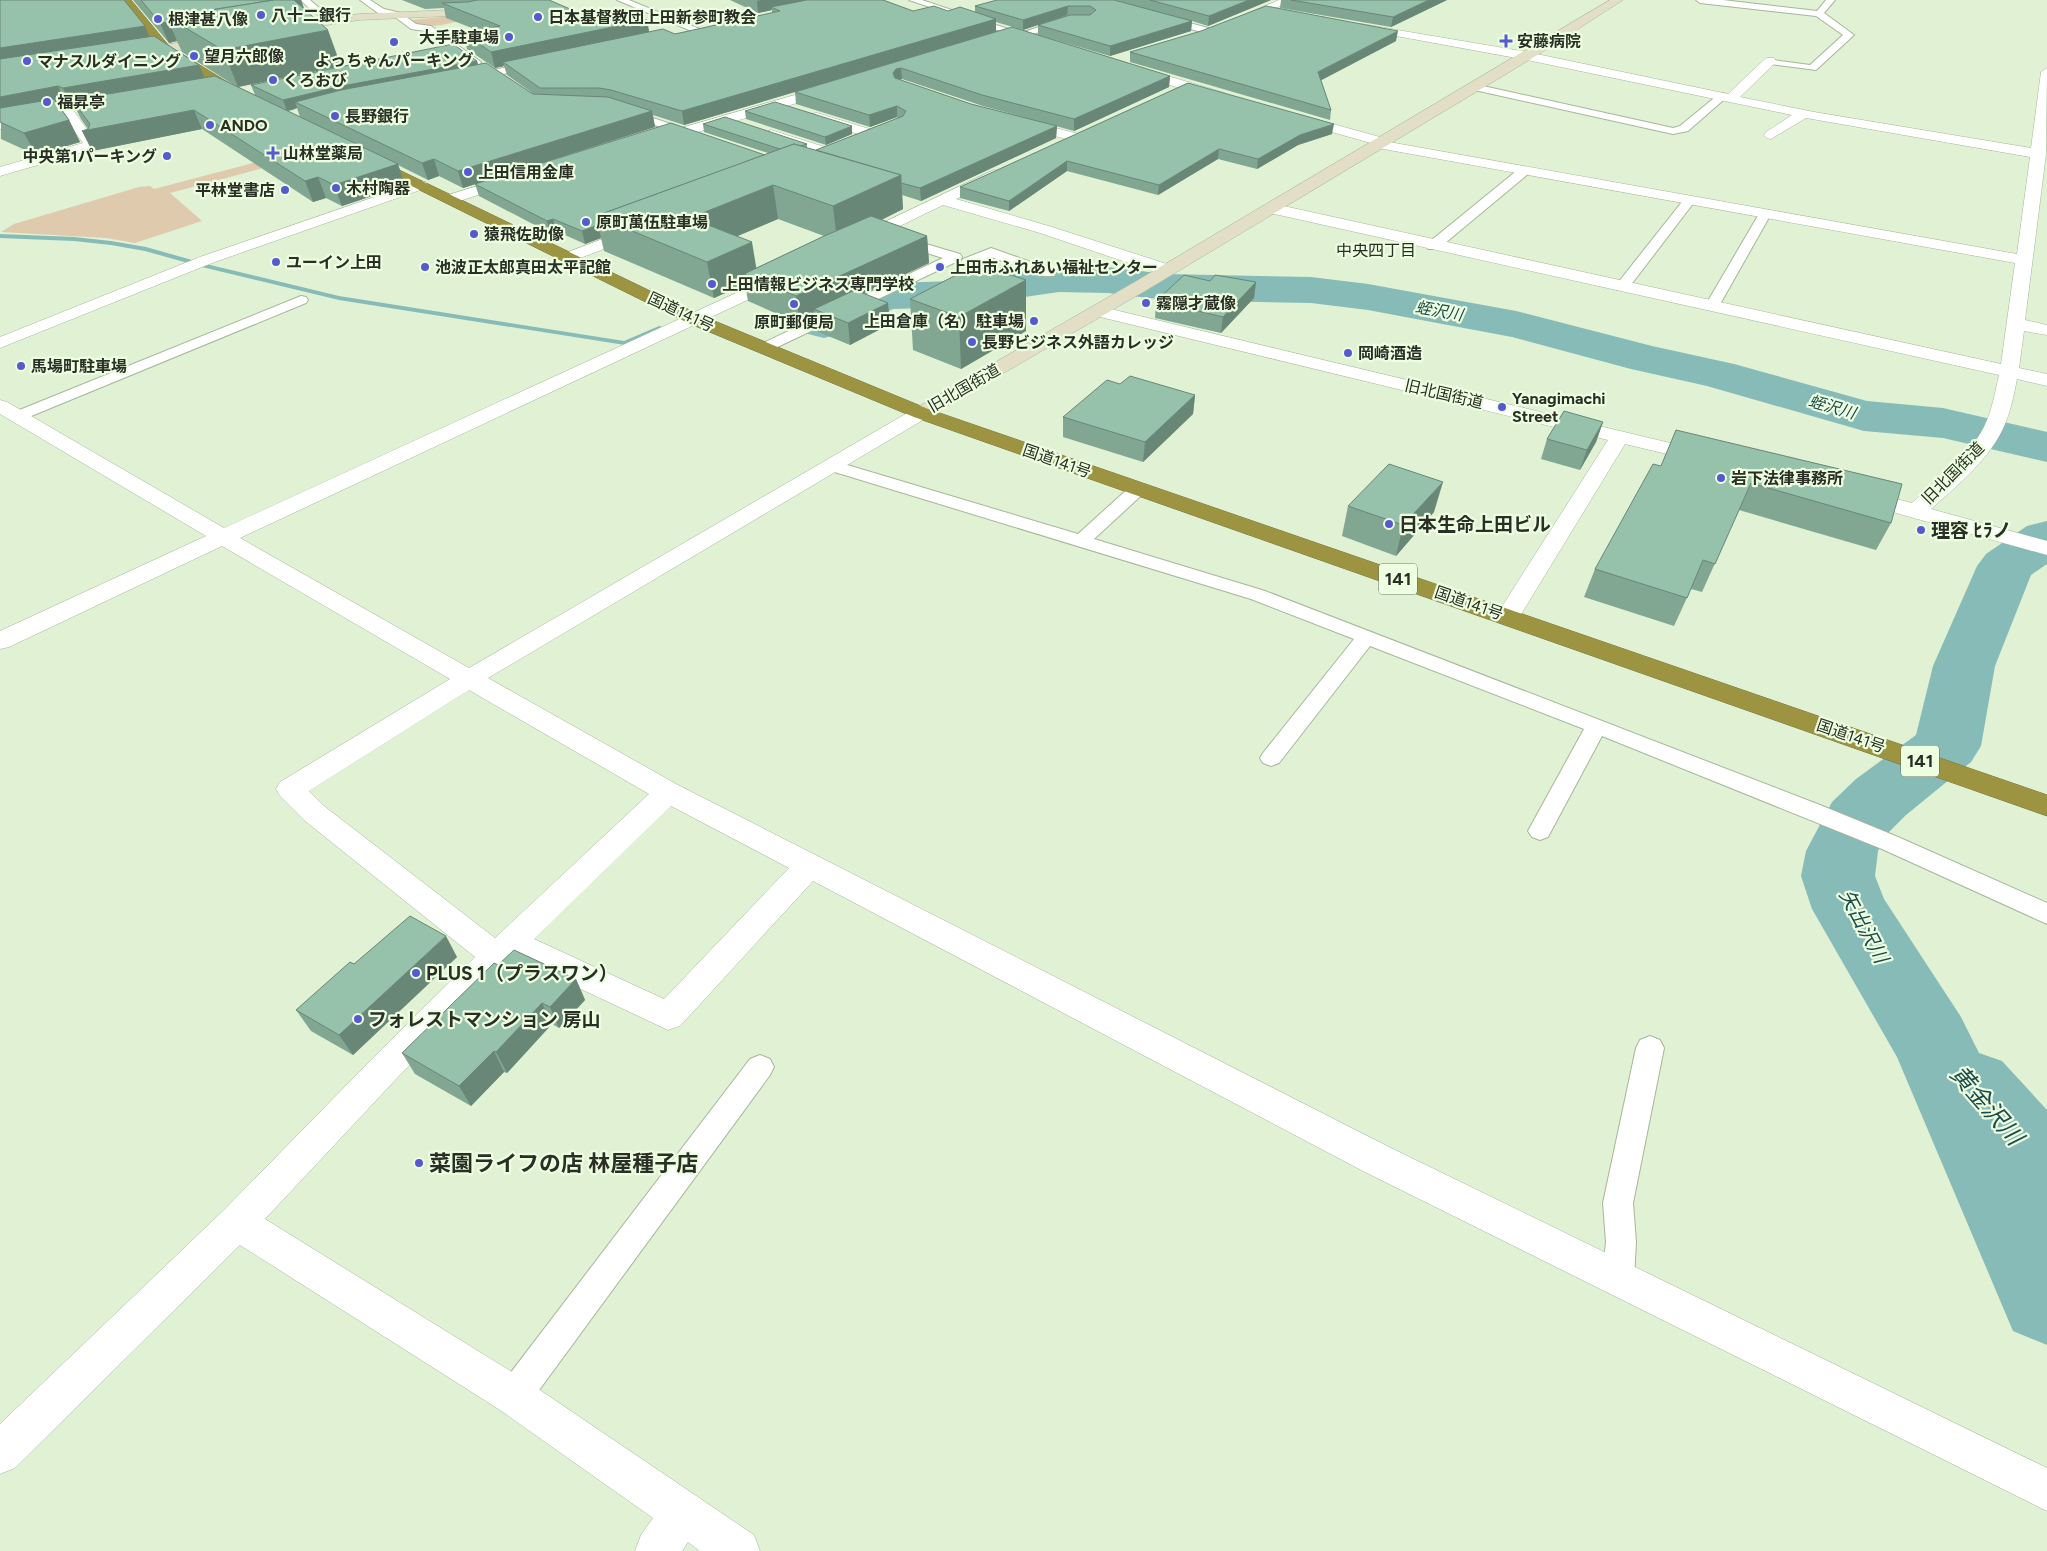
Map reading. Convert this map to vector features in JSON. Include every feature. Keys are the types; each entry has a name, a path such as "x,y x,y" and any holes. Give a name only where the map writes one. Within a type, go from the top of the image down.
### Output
{"highway":[{"path":"125,0 165,49 230,90 253,95"},
{"name":"国道141号","path":"352,151 570,257 694,320 921,413 1508,616 2047,806"}],"street":[{"path":"269,31 336,20 472,12 535,0"},
{"path":"1191,37 1266,11 1288,0"},
{"path":"1098,311 1528,56 1618,0"},
{"path":"1266,11 1285,14"},
{"path":"1353,26 1528,56 2041,162"},
{"path":"993,38 1016,33 1038,40"},
{"path":"165,49 232,38"},
{"path":"440,52 458,48"},
{"path":"1727,96 1770,61"},
{"path":"1126,68 1232,99"},
{"name":"旧北国街道","path":"1842,491 1916,511 1958,473 1991,433 2009,371 2024,260 2041,162 2047,72"},
{"path":"654,134 727,119 843,84"},
{"path":"1169,94 1186,86"},
{"path":"206,91 230,90"},
{"path":"778,104 875,132 853,141"},
{"path":"0,125 68,113 75,114 91,145 0,172"},
{"path":"1771,135 1804,114"},
{"path":"1289,115 1380,143 1524,172 1764,214 1820,217 2024,260"},
{"path":"1003,118 1078,135 1056,145"},
{"path":"727,119 831,150 804,161"},
{"path":"679,129 705,138"},
{"path":"848,245 921,208 1003,170"},
{"path":"450,199 522,176"},
{"path":"0,344 206,260 421,185"},
{"path":"941,199 1046,230 1153,279"},
{"path":"902,202 921,208"},
{"path":"1270,208 1433,246 2047,380"},
{"path":"570,257 649,226"},
{"path":"0,642 623,351 694,320 794,271"},
{"name":"旧北国街道","path":"921,413 1098,311 1726,462"},
{"path":"2016,324 2047,330"},
{"path":"0,406 668,792 1376,1159 2047,1490"},
{"path":"809,866 668,1016 504,949 314,813 290,789 470,678 834,466 921,413"},
{"path":"1508,616 1620,436"},
{"path":"1916,511 2008,539 2047,548"},
{"path":"0,1453 236,1222 386,1067 504,949 668,792"},
{"path":"236,1222 514,1396 738,1551"},
{"path":"657,1551 682,1512"}],"lane":[{"path":"305,0 315,9 336,20"},
{"path":"364,0 381,11 398,15 414,27 428,28 509,84"},
{"path":"621,0 701,29 677,34"},
{"path":"913,0 1016,33 1074,20"},
{"path":"1700,0 1819,14 1848,35 1812,68 1770,61"},
{"path":"1819,14 1831,0"},
{"path":"1154,16 1219,28"},
{"path":"463,79 551,61"},
{"path":"1474,87 1673,131 1684,129 1727,96"},
{"path":"614,108 679,129"},
{"path":"1433,246 1524,172"},
{"path":"1622,286 1689,201"},
{"path":"1712,306 1764,214"},
{"path":"875,232 962,259 984,268"},
{"path":"764,348 892,288 962,259 990,252 1049,274"},
{"path":"18,416 301,300"},
{"path":"834,466 1258,595 1812,811 1890,843 2047,914"},
{"path":"1082,540 1138,489"},
{"path":"1271,758 1367,636"},
{"path":"1540,831 1597,726"},
{"path":"1618,1278 1621,1242 1618,1203 1650,1048"},
{"path":"514,1396 760,1067"}],"shaded area":[{"path":"475,14 478,16 434,26 417,24 410,20"},
{"path":"306,149 316,154 170,193 202,221 135,243 106,238 1,232 14,224 139,187 150,186 154,189"}],"building":[{"path":"0,0 124,0 145,26 0,48"},
{"path":"141,0 274,0 167,17 169,22 160,23"},
{"path":"274,0 294,0 328,30 223,50 167,17"},
{"path":"477,0 549,0 598,21 631,14 647,20 491,52 463,33 500,26 442,3"},
{"path":"807,0 883,0 913,11 934,6 948,11 960,7 996,19 682,111 599,88 540,88 503,62 663,29 675,34 780,11 771,7"},
{"path":"997,0 1114,0 1192,21 1110,46 1038,25 1070,15 1090,15 1096,10 1090,6 1068,6 1023,20 975,6"},
{"path":"1150,0 1249,0 1209,16"},
{"path":"1291,0 1429,0 1393,17"},
{"path":"1266,6 1398,31 1318,72 1331,110 1130,52 1201,31"},
{"path":"1012,27 1170,76 1074,119 982,95 901,68 896,69 893,73 895,78 971,104 1057,126 920,188 901,183 901,175 816,150 903,116 906,111 897,106 869,115 795,92"},
{"path":"154,36 199,65 63,88 58,86 0,97 0,59"},
{"path":"453,44 477,61 342,86 283,100 251,85"},
{"path":"486,63 533,94 608,97 652,111 458,171 434,159 422,163 295,102 341,90"},
{"path":"215,76 398,164 334,185 318,177 305,181 194,110 82,131 88,129 90,124 72,100"},
{"path":"1188,83 1334,124 1300,135 1258,159 1219,149 1159,185 1067,161 1009,201 960,187"},
{"path":"54,99 69,120 24,133 0,122 0,108"},
{"path":"775,102 852,126 825,137 745,111"},
{"path":"725,117 807,144 801,146 794,144 780,149 703,124"},
{"path":"671,123 765,155 596,216 598,225 582,231 553,219 547,221 475,184"},
{"path":"794,144 901,175 833,206 773,185 690,218 752,242 707,262 596,216"},
{"path":"871,216 927,236 796,296 744,274 822,237"},
{"path":"977,264 1026,280 959,317 910,299"},
{"path":"1184,275 1210,281 1215,275 1256,282 1223,317 1156,301"},
{"path":"855,290 888,303 848,323 814,309"},
{"path":"1130,376 1195,395 1145,442 1063,417 1107,380 1120,384"},
{"path":"1564,411 1603,422 1587,450 1547,439"},
{"path":"1676,430 1902,484 1891,523 1751,483 1715,564 1703,560 1687,598 1595,569 1653,464 1661,466"},
{"path":"1389,464 1443,482 1403,525 1348,506"},
{"path":"410,916 446,936 339,1035 296,1010 350,962 354,964"},
{"path":"514,950 576,979 550,1007 542,1003 496,1052 494,1051 459,1086 402,1053 494,963 498,965"}],"waterway":[{"path":"0,236 74,239 111,243 146,249 204,266 339,298 625,343 662,328"},
{"name":"蛭沢川","path":"824,325 877,300 891,296 955,294 1059,279 1108,280 1165,287 1311,290 1368,297 1516,324 1647,359 1717,374 1864,416 1943,423 2047,447"},
{"name":"矢出沢川","path":"2047,538 2006,566 1964,666 1947,746 1881,797 1857,820 1842,851 1838,876 1850,909 1932,1042 2047,1297"},
{"name":"黄金沢川","path":"1972,1088 2024,1148 2047,1164"}],"place":[{"name":"八十二銀行","path":"261,15"},
{"name":"日本基督教団上田新参町教会","path":"538,17"},
{"name":"根津甚八像","path":"158,19"},
{"name":"大手駐車場","path":"509,37"},
{"name":"安藤病院","path":"1506,41"},
{"name":"よっちゃんパーキング","path":"394,42"},
{"name":"望月六郎像","path":"194,56"},
{"name":"マナスルダイニング","path":"27,61"},
{"name":"くろおび","path":"273,80"},
{"name":"福昇亭","path":"47,102"},
{"name":"長野銀行","path":"335,116"},
{"name":"ANDO","path":"210,125"},
{"name":"山林堂薬局","path":"273,153"},
{"name":"中央第1パーキング","path":"167,156"},
{"name":"上田信用金庫","path":"468,172"},
{"name":"木村陶器","path":"336,188"},
{"name":"平林堂書店","path":"285,190"},
{"name":"原町萬伍駐車場","path":"586,222"},
{"name":"猿飛佐助像","path":"474,234"},
{"name":"ユーイン上田","path":"276,262"},
{"name":"池波正太郎真田太平記館","path":"425,267"},
{"name":"上田市ふれあい福祉センター","path":"940,267"},
{"name":"上田情報ビジネス専門学校","path":"712,284"},
{"name":"霧隠才蔵像","path":"1146,303"},
{"name":"原町郵便局","path":"794,304"},
{"name":"上田倉庫（名）駐車場","path":"1034,321"},
{"name":"長野ビジネス外語カレッジ","path":"972,342"},
{"name":"岡崎酒造","path":"1348,353"},
{"name":"馬場町駐車場","path":"21,366"},
{"name":"Yanagimachi Street","path":"1502,407"},
{"name":"岩下法律事務所","path":"1721,478"},
{"name":"日本生命上田ビル","path":"1389,524"},
{"name":"理容 ﾋﾗノ","path":"1921,530"},
{"name":"PLUS 1（プラスワン）","path":"416,973"},
{"name":"フォレストマンション 房山","path":"358,1019"},
{"name":"菜園ライフの店 林屋種子店","path":"419,1163"}],"district":[{"name":"中央四丁目","path":"1376,250"}]}
